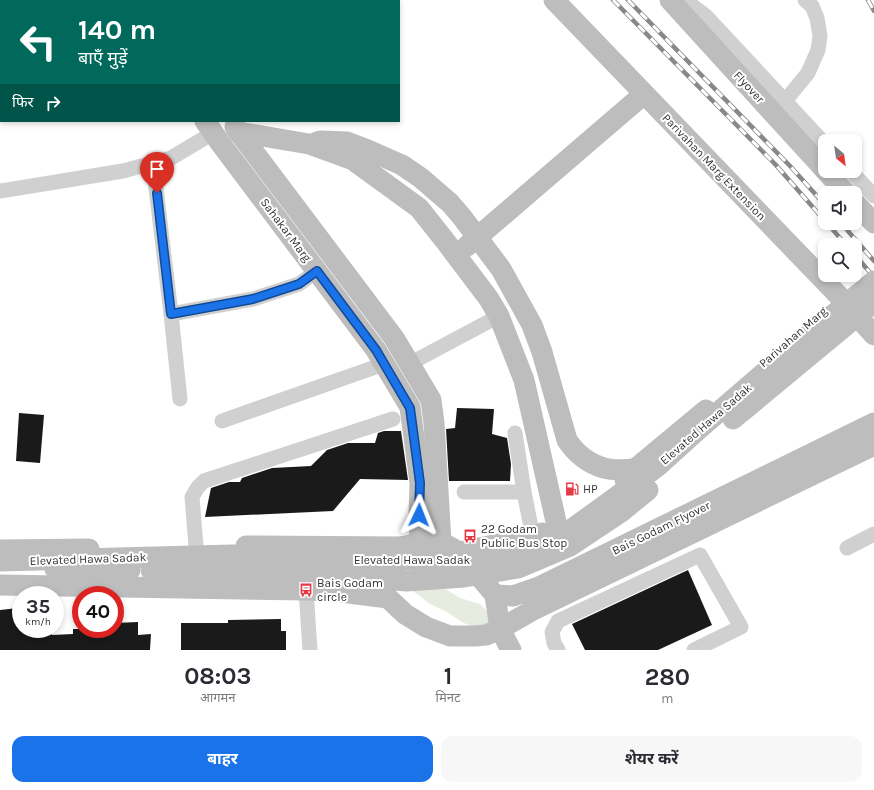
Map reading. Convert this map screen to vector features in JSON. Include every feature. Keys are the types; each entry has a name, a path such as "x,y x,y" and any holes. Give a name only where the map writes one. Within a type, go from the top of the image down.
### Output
{"main road":[{"name":"Parivahan Marg Extension","path":"554,0 839,296 874,335"},
{"name":"Flyover","path":"671,1 818,162"},
{"path":"456,256 644,94"},
{"path":"235,126 309,144 353,160 419,208 489,299 499,316 524,380 558,526"},
{"name":"Sahakar Marg","path":"235,126 394,338 431,400 434,423 441,542"},
{"name":"Sahakar Marg","path":"209,127 376,350 410,408 420,483 419,515 411,545"},
{"path":"309,144 322,141 347,142 368,150 402,165 421,178 450,204 501,269 532,325 542,352 567,440 572,448 587,461 603,468 624,470 635,469"},
{"name":"Flyover","path":"832,178 840,186"},
{"path":"862,210 874,223"},
{"name":"Elevated Hawa Sadak","path":"0,561 233,555 368,560 476,560 512,552 565,534 658,466 800,342 874,281"},
{"name":"Parivahan Marg","path":"635,469 806,327 839,296"},
{"name":"Elevated Hawa Sadak","path":"0,569 130,570 348,576 407,581 464,577 518,568 570,546 621,512 874,302"},
{"name":"Bais Godam Flyover","path":"495,596 513,596 539,587 874,423"},
{"name":"Bais Godam Flyover","path":"500,629 535,609 874,445"},
{"path":"542,459 572,448"},
{"path":"459,552 533,537 558,526 580,514 610,494 622,484 635,469"},
{"path":"0,550 196,546 411,545 441,542 459,552 495,596 500,629 511,650"},
{"path":"411,545 389,554 383,565 381,584 388,598 405,614 457,643 475,636 486,635 500,629"},
{"path":"0,585 306,590 333,591 388,598"}],"street":[{"path":"785,101 808,73 818,50 820,36 817,18 812,6 805,0"},
{"path":"671,1 686,1 706,16 818,136"},
{"path":"0,188 123,171 171,158 209,127"},
{"path":"153,163 180,399"},
{"path":"857,178 874,196"},
{"path":"171,314 253,299 299,284 317,271"},
{"path":"409,364 499,316"},
{"path":"222,421 384,364"},
{"path":"196,546 192,497 204,481 393,419"},
{"path":"515,433 533,537"},
{"path":"464,492 524,492"},
{"path":"847,548 874,534"},
{"path":"558,650 554,643 552,632 558,621 700,555 741,627 694,650"},
{"path":"306,590 310,650"}],"shaded area":[{"path":"404,584 439,585 460,598 480,604 486,610 491,619 484,627 471,626 430,604"}],"building":[{"path":"457,408 494,409 492,434 507,438 511,464 510,481 449,481 446,429 455,428"},
{"path":"19,413 44,415 40,463 16,461"},
{"path":"384,431 401,431 408,480 360,479 333,511 205,517 211,488 229,482 240,482 242,478 272,468 311,466 327,450 348,443 375,443 378,433"},
{"path":"688,570 712,625 658,650 585,650 572,624"},
{"path":"12,609 12,638 64,638 64,634 72,634 72,638 124,638 124,623 138,622 138,635 151,634 150,650 0,650 0,610"},
{"path":"281,619 281,631 286,631 286,650 181,650 181,623 228,623 228,620"}],"railway":[{"path":"613,0 775,164 818,213"},
{"path":"628,0 791,167 818,197"},
{"path":"868,0 874,11"},
{"path":"833,230 840,238"},
{"path":"847,230 874,261"},
{"path":"862,263 874,277"}],"place":[{"name":"HP","path":"572,489"},
{"name":"22 Godam Public Bus Stop","path":"470,536"},
{"name":"Bais Godam circle","path":"306,590"}],"route":[{"path":"157,193 171,314 253,299 299,284 317,271 376,350 410,408 420,483 419,515"}]}
